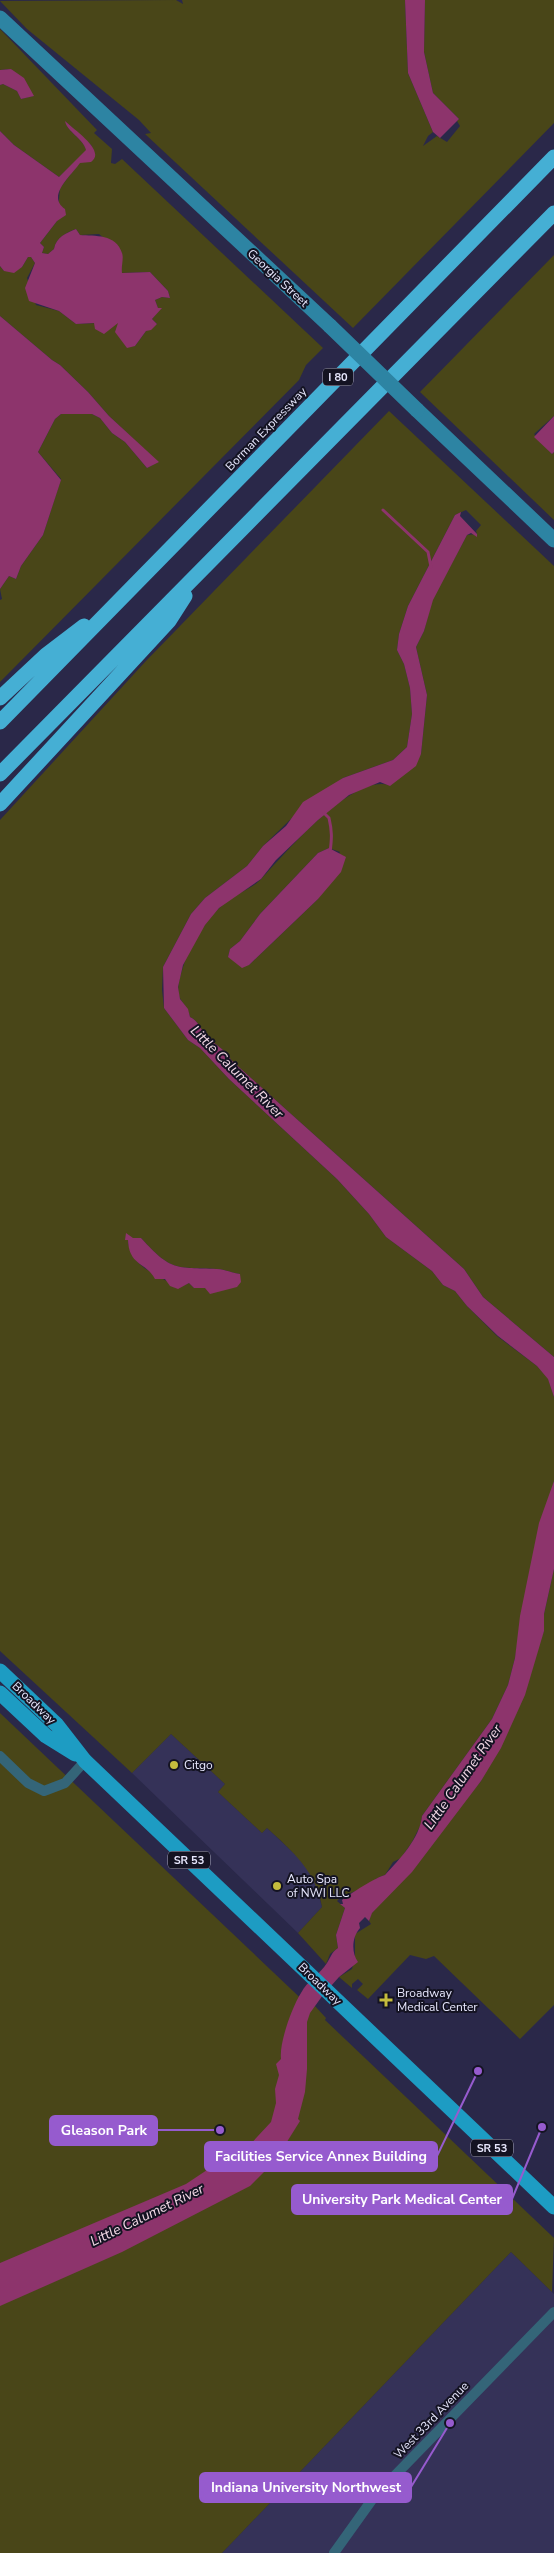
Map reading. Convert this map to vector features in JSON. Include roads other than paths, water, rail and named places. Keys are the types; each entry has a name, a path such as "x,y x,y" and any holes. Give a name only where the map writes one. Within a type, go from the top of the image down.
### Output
{"highway":[{"name":"Borman Expressway","path":"0,722 554,157"},
{"path":"0,774 554,212"},
{"path":"0,804 169,621 199,574"},
{"path":"0,698 46,655 123,596"}],"main road":[{"name":"Broadway","path":"0,1671 57,1724 85,1761 554,2207"},
{"name":"Broadway","path":"0,1693 46,1736 85,1761"}],"street":[{"name":"Georgia Street","path":"0,18 330,326 554,540"},
{"path":"0,1756 28,1783 44,1791 65,1783 85,1761"},
{"name":"West 33rd Avenue","path":"334,2553 374,2497 554,2312"}],"water":[{"path":"405,0 425,0 424,52 433,93 459,119 440,138 433,132 408,73"},
{"path":"11,69 24,78 34,96 21,99 17,91 3,84 0,85 0,70"},
{"path":"65,121 92,146 95,157 91,162 80,163 62,186 58,198 60,204 65,209 66,215 57,221 40,243 44,247 42,253 48,254 54,249 59,238 76,229 80,235 104,237 115,242 123,255 122,273 150,272 168,291 170,298 162,297 155,300 158,308 162,308 152,319 157,324 151,330 146,331 135,346 127,348 115,332 118,323 104,334 95,329 94,323 76,324 59,311 29,301 25,288 35,263 31,257 28,257 22,267 14,273 4,271 0,266 0,131 14,145 59,177 86,150 82,142 66,125"},
{"path":"0,316 60,365 109,416 159,462 147,468 125,442 112,433 100,418 92,414 61,414 55,419 38,452 61,480 43,535 21,566 16,579 9,576 0,589"},
{"path":"554,416 554,452 552,454 534,437"},
{"name":"Little Calumet River","path":"461,512 460,516 477,534 477,537 471,533 467,535 433,600 424,631 416,647 427,695 421,754 416,766 390,786 380,782 349,795 318,820 276,860 261,879 219,908 205,925 183,965 178,987 180,999 188,1009 190,1017 196,1021 208,1038 464,1269 483,1297 554,1357 554,1397 548,1379 537,1366 498,1336 467,1306 455,1291 443,1285 432,1271 386,1237 369,1214 337,1179 229,1079 200,1048 188,1040 164,1008 163,967 191,914 205,898 247,866 263,846 286,826 303,802 343,778 393,760 407,747 412,714 410,688 404,664 397,650 399,634 408,606 455,515"},
{"path":"329,848 346,857 341,872 318,899 249,965 242,968 228,957 230,949 240,941 260,914 318,853"},
{"path":"126,1233 133,1238 141,1238 160,1257 175,1266 220,1269 240,1274 241,1282 237,1287 210,1294 205,1288 194,1288 189,1283 178,1289 170,1286 165,1279 155,1279 131,1255 128,1240 125,1240"},
{"name":"Little Calumet River","path":"554,1481 554,1569 544,1614 544,1631 525,1695 501,1748 481,1781 412,1872 372,1913 369,1921 365,1917 359,1923 360,1928 355,1936 353,1945 354,1954 358,1962 339,1977 310,2013 307,2022 305,2092 298,2119 300,2121 275,2161 250,2186 122,2252 0,2306 0,2263 186,2184 225,2158 245,2150 271,2122 276,2103 275,2089 279,2075 276,2064 281,2059 282,2044 287,2025 297,1999 310,1981 324,1967 332,1953 338,1948 336,1935 345,1908 340,1904 343,1904 342,1900 356,1890 385,1875 402,1856 417,1832 422,1816 492,1719 508,1685 515,1658 520,1616 539,1523"}],"waterway":[{"path":"383,510 428,552 431,567"},
{"path":"324,813 329,818 331,827 330,852"}],"place":[{"name":"Citgo","path":"174,1765"},
{"name":"Auto Spa of NWI LLC","path":"277,1886"},
{"name":"Broadway Medical Center","path":"386,2000"},
{"name":"Facilities Service Annex Building","path":"478,2071"},
{"name":"University Park Medical Center","path":"542,2127"},
{"name":"Gleason Park","path":"220,2130"},
{"name":"Indiana University Northwest","path":"450,2423"}]}
